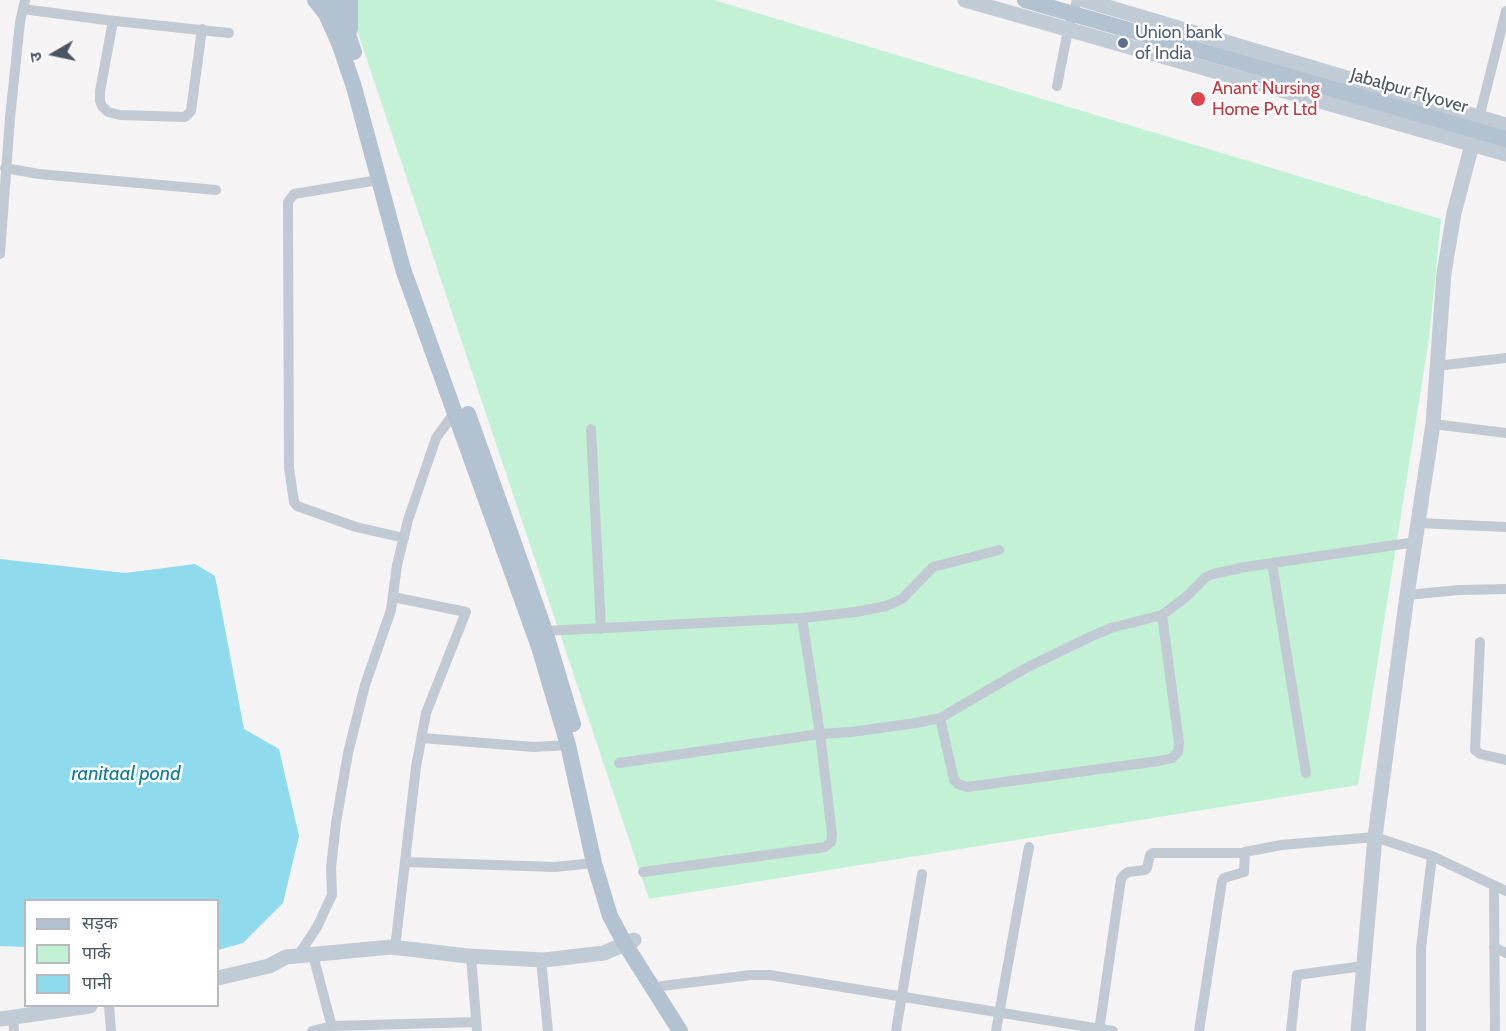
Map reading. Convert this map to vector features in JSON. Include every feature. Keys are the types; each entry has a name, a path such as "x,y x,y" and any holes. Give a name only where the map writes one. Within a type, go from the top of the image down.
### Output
{"main road":[{"path":"315,0 326,14 339,43 354,87 403,269 538,647 568,745 594,863 610,916 662,986 690,1031"},
{"path":"333,0 350,42 413,266 460,390 545,631 575,729 609,877 630,942 680,1031"},
{"path":"350,0 350,42"},
{"name":"Jabalpur Flyover","path":"1025,0 1506,139"}],"street":[{"path":"965,0 1506,154"},
{"path":"1057,86 1068,30 1077,0"},
{"path":"1084,0 1506,125"},
{"path":"0,254 5,168 20,22 24,4 113,21 229,33"},
{"path":"1358,1031 1375,837 1407,595 1433,424 1444,273 1452,223 1506,11"},
{"path":"113,21 100,101 108,112 120,115 185,117 191,111 202,29"},
{"path":"5,168 39,174 216,190"},
{"path":"378,180 294,194 288,202 289,468 294,502 297,506 356,527 404,538"},
{"path":"1436,366 1506,358"},
{"path":"332,1029 306,956 332,895 332,857 348,753 365,685 384,632 404,538 436,438 455,412"},
{"path":"1433,424 1506,433"},
{"path":"591,429 601,629"},
{"path":"1419,523 1506,527"},
{"path":"619,763 940,718 1026,668 1092,636 1112,628 1162,615 1186,597 1206,577 1213,574 1416,542"},
{"path":"545,631 802,618 886,606 902,599 933,567 999,550"},
{"path":"1272,563 1306,773"},
{"path":"1407,595 1459,590 1506,589"},
{"path":"393,597 466,612 426,712 416,767 395,948"},
{"path":"940,718 954,780 966,788 1172,758 1178,752 1179,743 1162,615"},
{"path":"643,872 825,847 831,842 832,834 820,734 802,618"},
{"path":"1480,642 1475,750 1480,754 1506,760"},
{"path":"422,738 534,747 568,745"},
{"path":"1100,1030 1121,879 1128,872 1148,868 1150,855 1153,853 1244,853 1281,845 1375,837 1432,856 1506,891"},
{"path":"996,1031 1029,847"},
{"path":"1199,1031 1222,881 1224,878 1245,872 1244,853"},
{"path":"1421,1031 1421,948 1432,856"},
{"path":"406,862 555,867 594,863"},
{"path":"896,1031 922,874"},
{"path":"1494,886 1495,1031"},
{"path":"219,978 269,966 286,957 395,948 541,960 604,953 630,942"},
{"path":"1494,947 1506,953"},
{"path":"312,1031 476,1027 471,956"},
{"path":"541,960 548,1031"},
{"path":"1291,1031 1297,975 1363,966"},
{"path":"662,986 751,975 769,975 1113,1031"},
{"path":"9,1022 80,1007"},
{"path":"109,1007 111,1031"}],"green space":[{"path":"347,0 714,0 1441,219 1429,339 1358,785 649,899"}],"water":[{"name":"ranitaal pond","path":"0,559 125,573 195,564 215,576 244,729 279,749 299,836 283,903 243,943 219,950 219,899 24,899 24,947 0,946"}],"place":[{"name":"Union bank of India","path":"1123,43"},
{"name":"Anant Nursing Home Pvt Ltd","path":"1198,99"}]}
